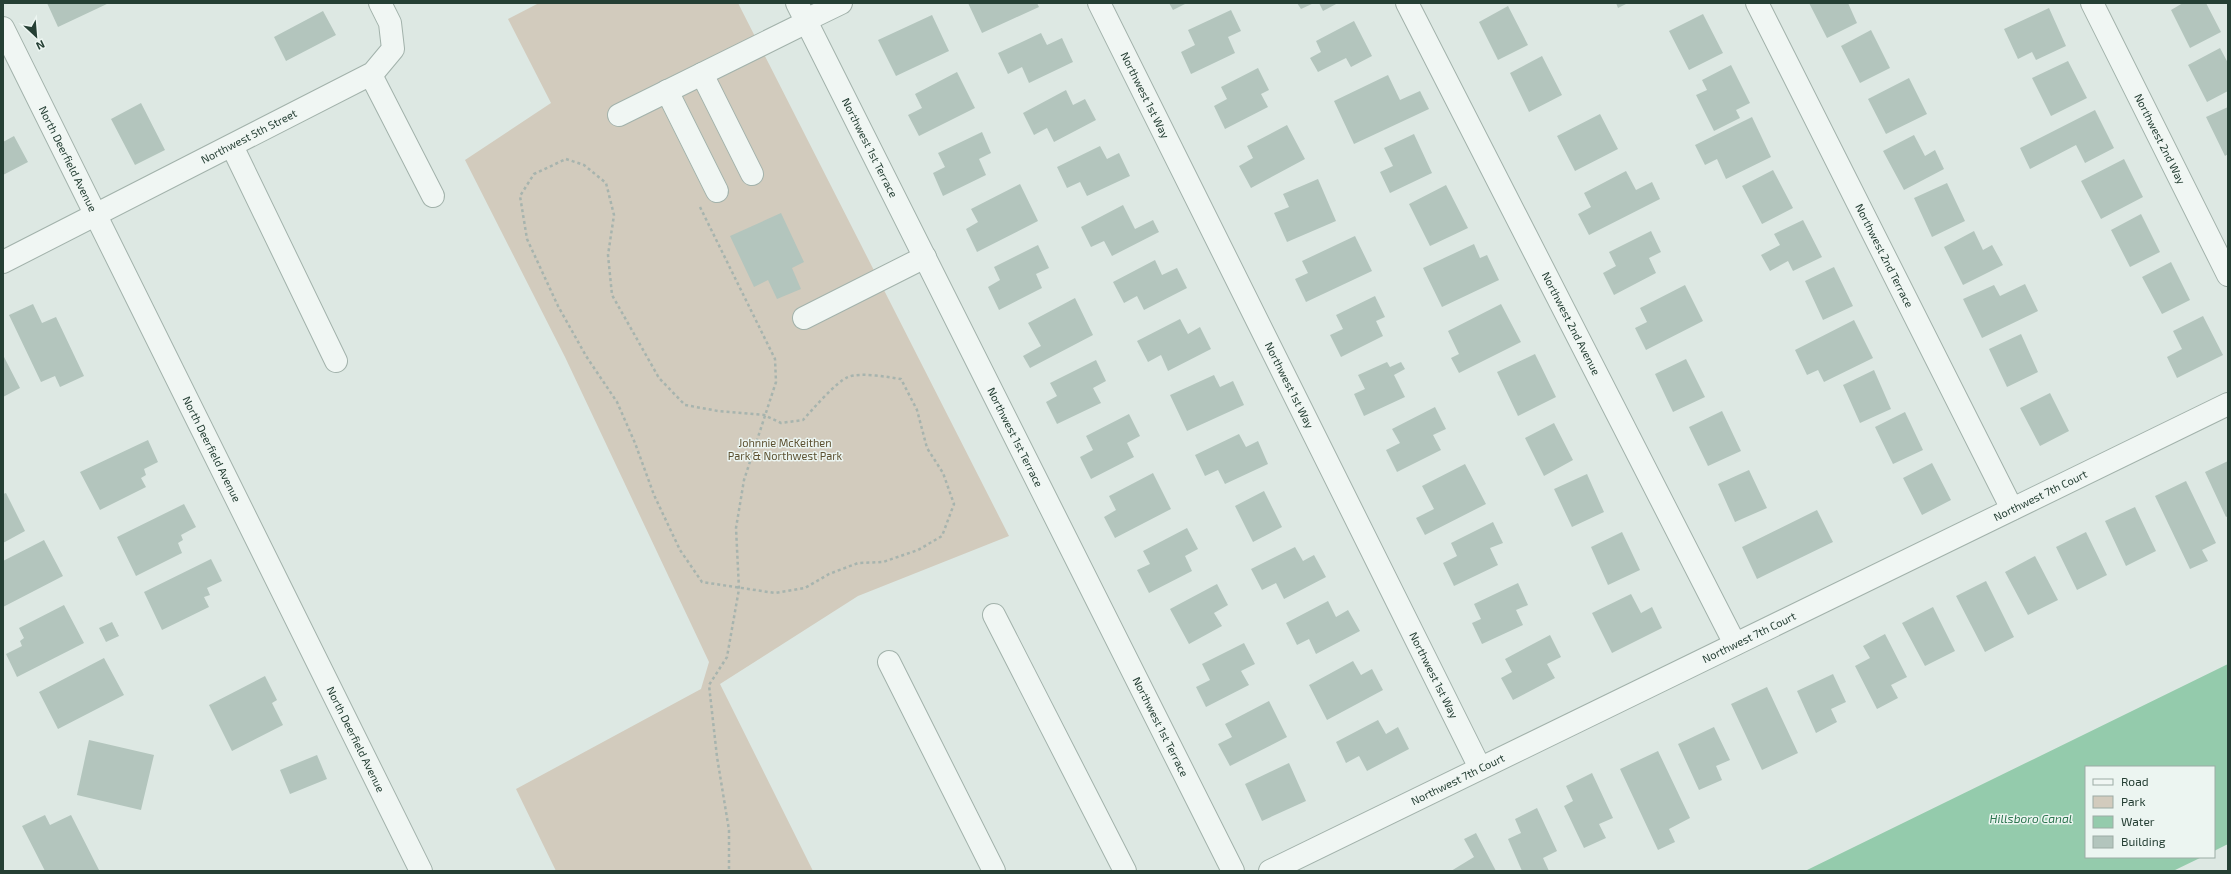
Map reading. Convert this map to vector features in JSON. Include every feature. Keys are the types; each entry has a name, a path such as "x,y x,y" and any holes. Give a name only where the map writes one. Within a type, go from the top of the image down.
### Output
{"street":[{"name":"Northwest 5th Street","path":"3,262 97,216 371,75 393,49 390,23 380,3"},
{"path":"619,115 702,74 804,15 841,3"},
{"name":"Northwest 1st Way","path":"1099,3 1480,768"},
{"name":"Northwest 2nd Avenue","path":"1407,3 1735,644"},
{"name":"Northwest 2nd Terrace","path":"1757,3 2012,509"},
{"name":"Northwest 2nd Way","path":"2092,3 2228,275"},
{"name":"Northwest 1st Terrace","path":"804,15 1233,871"},
{"name":"North Deerfield Avenue","path":"3,28 97,216 416,869"},
{"path":"702,74 752,174"},
{"path":"371,75 433,196"},
{"path":"667,91 717,191"},
{"path":"232,146 336,361"},
{"path":"804,318 925,257"},
{"name":"Northwest 7th Court","path":"1270,871 2228,404"},
{"path":"994,615 1125,871"},
{"path":"889,662 994,871"}],"path":[{"path":"566,159 584,165 606,183 614,214 608,255 612,295 659,378 685,405 718,411 764,415 781,423 803,420 821,400 848,377 878,376 901,379 917,410 927,448 943,473 954,504 942,536 918,550 883,562 858,562 829,574 805,588 775,593 739,589 702,582 680,550 654,495 635,443 617,402 586,356 558,306 527,239 520,196 534,174 566,159"},
{"path":"697,201 775,359 776,382 744,480 736,528 739,589 727,657 709,685 716,757 729,830 729,871"}],"green space":[{"name":"Johnnie McKeithen Park & Northwest Park","path":"539,3 738,3 1009,536 858,596 720,684 813,871 556,871 516,789 701,689 709,662 565,357 465,160 551,103 508,19"}],"water":[{"name":"Hillsboro Canal","path":"2228,664 2228,844 2215,850 2215,766 2085,766 2085,858 2200,858 2173,871 1805,871"}],"building":[{"path":"47,3 109,3 58,27"},
{"path":"968,3 1037,3 1039,7 982,33"},
{"path":"1169,3 1187,3 1173,10"},
{"path":"1297,3 1314,3 1301,9"},
{"path":"1319,3 1338,3 1323,11"},
{"path":"1616,3 1628,3 1618,8"},
{"path":"1809,3 1848,3 1857,23 1827,38"},
{"path":"2183,3 2206,3 2221,32 2190,48 2171,10"},
{"path":"1508,6 1528,45 1498,60 1479,22"},
{"path":"2049,8 2066,46 2036,60 2032,52 2018,59 2004,29"},
{"path":"1231,10 1241,31 1228,37 1235,53 1191,74 1181,52 1195,45 1188,30"},
{"path":"323,11 336,35 286,61 274,37"},
{"path":"1703,14 1723,53 1689,70 1669,31"},
{"path":"932,15 949,51 896,76 878,40"},
{"path":"1354,21 1372,56 1351,67 1346,58 1318,72 1310,58 1321,52 1316,41"},
{"path":"1871,30 1890,68 1860,83 1841,46"},
{"path":"1041,33 1047,45 1062,38 1073,62 1029,83 1022,67 1008,74 998,53"},
{"path":"2220,48 2228,63 2228,91 2207,102 2188,65"},
{"path":"1542,56 1562,95 1529,112 1510,73"},
{"path":"2068,61 2087,98 2051,116 2032,78"},
{"path":"1731,65 1750,103 1736,110 1740,118 1714,131 1696,95 1707,90 1702,80"},
{"path":"1258,68 1269,90 1261,94 1268,107 1225,129 1214,106 1227,99 1221,87"},
{"path":"957,72 975,108 919,136 908,115 922,108 915,94"},
{"path":"1388,75 1400,100 1420,91 1429,109 1354,144 1334,101"},
{"path":"1909,78 1927,114 1886,134 1868,99"},
{"path":"1066,90 1073,105 1085,99 1096,120 1054,142 1047,128 1034,135 1023,113"},
{"path":"141,103 165,150 135,165 111,119"},
{"path":"2228,107 2228,154 2225,156 2206,117"},
{"path":"2095,110 2114,148 2085,163 2076,145 2030,169 2020,148"},
{"path":"1600,114 1618,149 1575,171 1557,136"},
{"path":"1752,117 1771,157 1726,179 1717,159 1705,165 1695,145"},
{"path":"1287,125 1305,159 1251,188 1239,166 1253,158 1247,146"},
{"path":"982,132 991,153 979,159 986,175 943,196 933,173 945,167 938,153"},
{"path":"1414,134 1432,173 1390,193 1380,172 1393,166 1384,148"},
{"path":"1914,135 1925,156 1935,150 1944,169 1904,190 1883,151"},
{"path":"14,136 28,162 3,175 3,142"},
{"path":"1100,146 1107,159 1119,153 1130,176 1087,196 1080,182 1067,188 1057,167"},
{"path":"2124,159 2143,197 2101,219 2081,181"},
{"path":"1773,170 1793,208 1762,224 1742,186"},
{"path":"1626,171 1636,190 1652,182 1660,199 1589,235 1578,214 1591,207 1584,193"},
{"path":"1318,179 1336,221 1287,242 1274,213 1289,207 1283,194"},
{"path":"1947,183 1965,221 1932,237 1914,198"},
{"path":"1020,184 1038,221 977,252 966,229 978,222 971,209"},
{"path":"1446,185 1468,228 1430,246 1409,204"},
{"path":"1123,205 1135,229 1153,220 1159,232 1112,256 1104,241 1091,247 1081,227"},
{"path":"781,213 804,262 792,268 801,289 777,299 768,280 754,287 730,236"},
{"path":"2141,214 2160,252 2130,267 2111,230"},
{"path":"1803,220 1822,257 1793,271 1788,261 1770,271 1761,255 1780,245 1774,234"},
{"path":"1651,231 1661,252 1649,258 1656,273 1614,295 1603,273 1616,266 1609,252"},
{"path":"1974,231 1983,250 1992,245 2003,265 1963,285 1944,247"},
{"path":"1355,236 1372,271 1306,302 1295,279 1308,273 1302,261"},
{"path":"1474,244 1480,258 1487,255 1499,280 1442,307 1423,268"},
{"path":"1038,245 1049,268 1036,274 1042,288 999,310 988,287 1000,280 994,267"},
{"path":"1155,260 1162,275 1177,268 1187,288 1144,310 1137,296 1124,303 1113,282"},
{"path":"2171,262 2190,300 2162,314 2142,277"},
{"path":"1834,267 1853,306 1823,320 1805,281"},
{"path":"2025,284 2038,311 1982,338 1963,299 1994,285 2000,296"},
{"path":"1685,285 1703,321 1646,350 1635,328 1647,322 1640,308"},
{"path":"1375,296 1385,317 1376,321 1383,336 1341,357 1330,335 1343,329 1336,315"},
{"path":"1075,298 1093,335 1030,368 1023,356 1041,346 1028,323"},
{"path":"33,304 42,323 56,317 84,376 60,387 55,376 41,382 9,315"},
{"path":"1501,304 1521,342 1459,373 1451,358 1459,354 1448,331"},
{"path":"2203,316 2223,355 2177,378 2167,357 2182,349 2173,331"},
{"path":"1180,319 1188,334 1200,327 1211,349 1168,371 1161,355 1148,362 1137,341"},
{"path":"1854,320 1873,358 1824,382 1818,370 1807,375 1795,350"},
{"path":"2021,334 2038,372 2007,387 1989,349"},
{"path":"1535,354 1556,397 1518,416 1497,372"},
{"path":"3,355 20,388 3,397"},
{"path":"1686,359 1705,397 1673,412 1655,374"},
{"path":"1096,360 1106,381 1093,388 1101,403 1057,424 1046,402 1057,396 1050,383"},
{"path":"1387,362 1390,367 1401,362 1405,369 1394,375 1405,397 1364,416 1354,394 1365,389 1358,375"},
{"path":"1874,370 1891,409 1860,423 1843,385"},
{"path":"1214,375 1220,387 1233,381 1244,405 1187,431 1170,395"},
{"path":"2050,393 2069,431 2040,446 2020,408"},
{"path":"1435,407 1446,429 1433,435 1441,450 1397,472 1386,450 1400,443 1392,429"},
{"path":"1722,411 1741,451 1708,466 1689,427"},
{"path":"1905,412 1923,450 1893,464 1875,427"},
{"path":"1129,414 1140,436 1127,443 1134,457 1091,479 1080,457 1093,450 1086,436"},
{"path":"1554,423 1573,460 1544,476 1525,438"},
{"path":"1239,434 1246,447 1258,441 1268,464 1225,484 1218,470 1205,476 1195,455"},
{"path":"148,440 158,462 144,469 146,475 141,478 146,487 100,510 80,472"},
{"path":"2228,461 2228,516 2226,517 2205,472"},
{"path":"1932,463 1951,500 1922,515 1903,478"},
{"path":"1465,464 1486,504 1425,535 1416,518 1434,509 1422,486"},
{"path":"1749,470 1767,508 1735,522 1718,484"},
{"path":"1153,473 1171,509 1115,538 1104,517 1116,510 1109,496"},
{"path":"1587,474 1604,512 1572,527 1554,489"},
{"path":"2186,481 2216,543 2202,550 2208,561 2190,569 2155,496"},
{"path":"1264,491 1282,527 1253,542 1235,506"},
{"path":"6,493 25,531 3,543 3,494"},
{"path":"184,504 196,527 181,535 183,540 178,543 182,553 136,576 117,537"},
{"path":"2135,507 2156,551 2126,566 2105,521"},
{"path":"1817,510 1833,542 1757,579 1742,547"},
{"path":"1493,522 1503,543 1490,548 1498,565 1454,586 1443,563 1457,556 1451,543"},
{"path":"1187,528 1198,549 1185,556 1192,571 1149,593 1137,570 1150,564 1143,551"},
{"path":"1622,532 1640,570 1608,585 1591,547"},
{"path":"2086,532 2107,575 2077,590 2056,547"},
{"path":"44,540 63,576 3,607 3,561"},
{"path":"1295,547 1303,561 1314,555 1326,577 1284,599 1276,583 1262,590 1251,569"},
{"path":"2035,556 2058,600 2028,615 2005,572"},
{"path":"211,559 222,581 207,588 210,595 204,597 209,607 162,630 144,592"},
{"path":"1986,581 2014,637 1985,652 1956,596"},
{"path":"1518,583 1528,605 1516,610 1523,625 1482,644 1472,623 1481,619 1474,604"},
{"path":"1217,584 1228,605 1214,613 1222,626 1189,644 1170,609"},
{"path":"1631,594 1641,613 1652,607 1662,628 1612,653 1592,613"},
{"path":"1328,601 1336,617 1348,610 1360,631 1316,654 1309,639 1297,645 1286,623"},
{"path":"64,605 84,643 17,677 6,654 22,646 20,641 24,638 19,628"},
{"path":"1933,607 1955,651 1925,666 1902,623"},
{"path":"112,622 119,636 106,642 99,628"},
{"path":"1885,634 1907,677 1891,685 1898,698 1877,709 1855,666 1870,658 1863,646"},
{"path":"1550,635 1561,657 1547,664 1555,678 1513,700 1501,678 1512,672 1505,659"},
{"path":"1244,643 1255,664 1241,671 1249,685 1206,707 1196,687 1210,680 1202,664"},
{"path":"104,658 124,695 58,729 39,692"},
{"path":"1353,661 1361,675 1372,669 1383,690 1327,720 1309,685"},
{"path":"1833,674 1846,702 1831,709 1837,722 1816,733 1797,691"},
{"path":"265,676 277,700 272,703 283,725 232,751 209,705"},
{"path":"1767,687 1798,753 1762,770 1731,704"},
{"path":"1269,701 1287,737 1230,766 1218,744 1232,737 1225,724"},
{"path":"1378,720 1386,734 1398,727 1409,749 1367,771 1359,756 1346,763 1336,742"},
{"path":"1714,727 1730,760 1716,766 1722,780 1699,790 1678,744"},
{"path":"89,740 154,755 141,810 77,795"},
{"path":"1658,751 1690,818 1669,829 1675,842 1658,850 1620,769"},
{"path":"317,755 327,779 290,794 280,770"},
{"path":"1289,763 1306,801 1262,821 1245,784"},
{"path":"1592,773 1613,818 1599,824 1606,838 1584,848 1564,806 1573,801 1566,786"},
{"path":"1537,808 1557,851 1543,858 1549,871 1522,871 1508,839 1521,833 1515,819"},
{"path":"45,815 50,825 71,815 99,870 45,871 22,826"},
{"path":"1476,833 1496,871 1451,871 1474,857 1464,839"}]}
